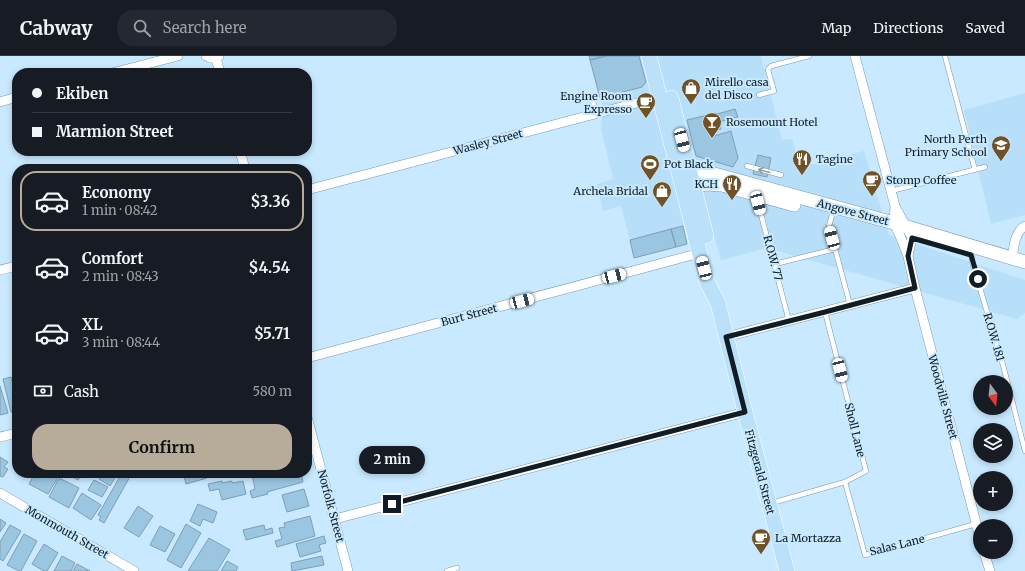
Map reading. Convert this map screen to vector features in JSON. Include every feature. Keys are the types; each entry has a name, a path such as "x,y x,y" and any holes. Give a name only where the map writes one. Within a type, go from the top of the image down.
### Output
{"main road":[{"name":"Fitzgerald Street","path":"649,56 665,96"},
{"name":"Fitzgerald Street","path":"660,56 665,96 686,180 717,281 718,303 783,570"},
{"name":"Angove Street","path":"686,180 703,170 778,191 833,211 970,251 1025,270"},
{"name":"Fitzgerald Street","path":"686,180 707,282 718,303"},
{"name":"Angove Street","path":"686,180 722,185 760,196 833,211"},
{"name":"Angove Street","path":"970,251 1025,262"}],"street":[{"path":"131,68 178,56"},
{"path":"206,56 212,58 218,57 219,68"},
{"name":"Woodville Street","path":"855,56 903,231 915,288 975,519"},
{"name":"Wasley Street","path":"312,189 665,96"},
{"path":"0,102 12,98"},
{"name":"Woodville Street","path":"895,206 902,219 903,231 901,238 908,256"},
{"path":"1012,259 1018,234 1025,226"},
{"name":"Burt Street","path":"312,357 700,253"},
{"path":"0,270 12,267"},
{"path":"726,337 915,288"},
{"path":"335,519 745,412"},
{"path":"0,437 12,434"},
{"name":"Norfolk Street","path":"312,435 348,571"},
{"name":"Monmouth Street","path":"0,493 134,571"},
{"path":"986,559 990,571"}],"lane":[{"path":"759,95 774,91 768,70 771,66 809,56"},
{"path":"945,56 975,170"},
{"path":"593,101 596,114"},
{"path":"747,166 781,175"},
{"path":"891,191 985,167"},
{"name":"R.O.W. 77","path":"760,196 758,203 789,321"},
{"path":"833,211 829,226 850,305"},
{"path":"775,264 835,249"},
{"name":"R.O.W. 181","path":"970,251 1003,365 1025,451"},
{"name":"Sholl Lane","path":"768,504 845,482 866,471 825,312"},
{"name":"Salas Lane","path":"845,482 866,555 973,525"},
{"path":"447,571 457,568"}],"shaded area":[{"path":"590,56 761,56 782,140 792,139 799,163 808,161 809,165 864,151 889,235 1025,280 1025,313 1017,319 767,248 721,260 709,218 630,240 621,206 603,211 597,184 613,179 601,129 603,104"},
{"name":"North Perth Primary School","path":"1025,93 1025,215 991,224 964,110"}],"building":[{"path":"589,56 606,56 590,60"},
{"path":"606,56 639,56 646,82 642,87 600,98 590,60"},
{"name":"Rosemount Hotel","path":"735,109 738,117 719,122 721,129 713,131 714,136 731,131 738,158 733,167 696,156 687,120"},
{"path":"758,155 771,158 767,177 753,174"},
{"path":"683,226 687,244 676,247 671,229"},
{"path":"671,229 676,247 634,258 630,240"},
{"path":"11,377 12,380 11,412 3,379"},
{"path":"0,386 8,413 0,415"},
{"path":"0,457 8,462 4,467 8,469 3,477 0,476"},
{"path":"32,478 57,479 48,494 29,484"},
{"path":"59,478 79,488 69,508 49,497"},
{"path":"100,478 115,478 110,486"},
{"path":"119,478 129,478 104,523 99,520 101,517 98,515"},
{"path":"184,478 207,478 186,484"},
{"path":"253,478 302,478 303,482 267,492 268,494 252,498 250,491 255,489"},
{"path":"94,480 108,487 102,497 88,490"},
{"path":"222,481 222,483 232,481 232,483 243,481 246,494 222,500 219,489 210,491 208,484"},
{"path":"304,489 309,506 287,512 282,495"},
{"path":"82,493 101,505 91,520 73,508"},
{"path":"198,504 217,512 213,523 203,519 200,526 190,521"},
{"path":"138,506 153,516 139,537 124,528"},
{"path":"310,516 315,536 277,547 275,541 282,539 279,528 285,527 284,523"},
{"path":"0,519 6,523 0,532"},
{"path":"186,524 201,533 181,568 167,560"},
{"path":"10,525 21,531 3,561 0,559 0,542"},
{"path":"264,525 265,530 272,528 273,533 246,540 243,530"},
{"path":"160,526 175,534 165,552 150,545"},
{"path":"24,534 37,541 21,571 19,571 7,565"},
{"path":"324,536 326,543 319,545 321,551 300,557 296,544"},
{"path":"209,538 230,550 217,571 188,571"},
{"path":"44,544 58,553 47,571 44,571 32,564"},
{"path":"62,556 75,563 71,571 54,571"},
{"path":"322,556 324,565 292,571 291,563"},
{"path":"227,561 238,567 236,571 221,571"},
{"path":"77,564 90,571 73,571"}],"place":[{"name":"Mirello casa del Disco","path":"691,105"},
{"name":"Engine Room Expresso","path":"646,119"},
{"name":"Rosemount Hotel","path":"712,139"},
{"name":"North Perth Primary School","path":"1001,162"},
{"name":"Tagine","path":"802,176"},
{"name":"Pot Black","path":"650,181"},
{"name":"Stomp Coffee","path":"872,197"},
{"name":"KCH","path":"732,201"},
{"name":"Archela Bridal","path":"662,208"},
{"name":"La Mortazza","path":"761,555"}],"route":[{"path":"392,504 745,412 726,337 915,288 908,256 912,238 971,255 978,279"}]}
